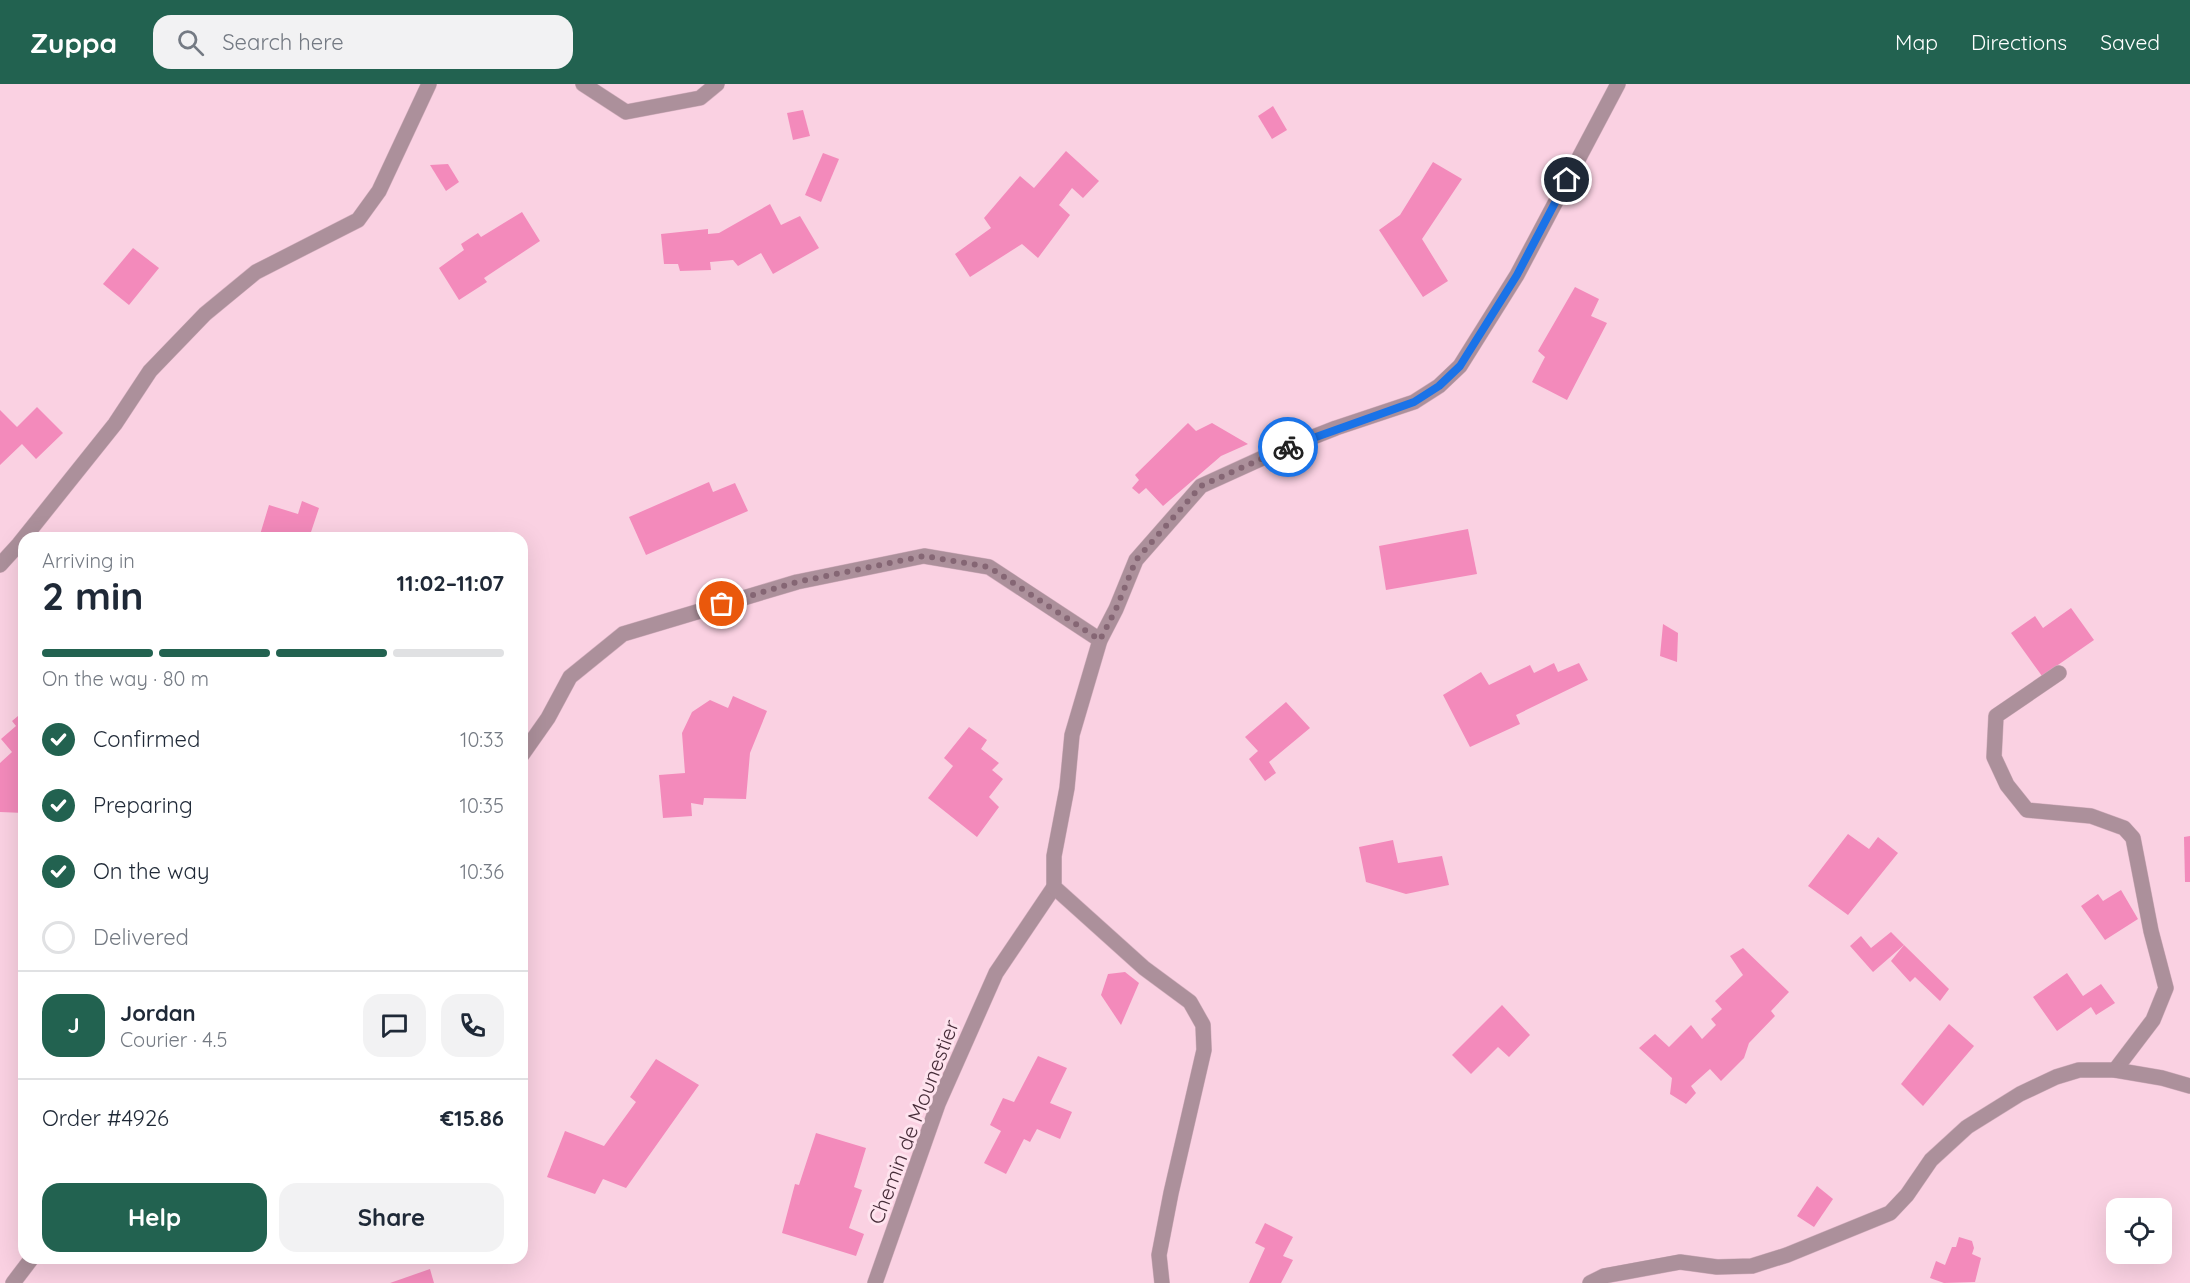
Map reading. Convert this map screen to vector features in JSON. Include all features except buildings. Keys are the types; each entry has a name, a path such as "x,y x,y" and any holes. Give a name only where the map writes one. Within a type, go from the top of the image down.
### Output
{"street":[{"path":"29,532 115,424 150,371 206,314 256,272 358,220 379,191 429,84"},
{"path":"583,84 626,112 700,98 717,84"},
{"path":"1162,1283 1159,1255 1173,1182 1204,1050 1203,1025 1190,1002 1144,968 1054,887 1054,856 1067,788 1072,735 1100,640 1116,609 1136,560 1201,486 1280,450 1336,428 1414,402 1439,386 1460,366 1517,275 1617,84"},
{"path":"0,565 18,545"},
{"path":"528,746 548,718 570,677 623,634 797,582 913,558 924,556 989,567 1100,640"},
{"path":"2059,673 1996,716 1994,756 2007,785 2027,810 2091,816 2124,828 2133,838 2151,931 2166,988 2153,1020 2115,1070"},
{"name":"Chemin de Mounestier","path":"875,1283 938,1104 996,973 1054,887"},
{"path":"1590,1283 1604,1276 1680,1262 1717,1268 1752,1266 1787,1256 1890,1213 1907,1195 1931,1160 1967,1127 2020,1095 2056,1077 2079,1070 2115,1070 2162,1078 2190,1086"},
{"path":"13,1283 27,1264"}],"way so far":[{"path":"722,604 797,582 924,556 989,567 1100,640 1116,609 1136,560 1201,486 1288,447"}],"route":[{"path":"1288,447 1414,402 1439,386 1460,366 1517,275 1567,180"}]}
